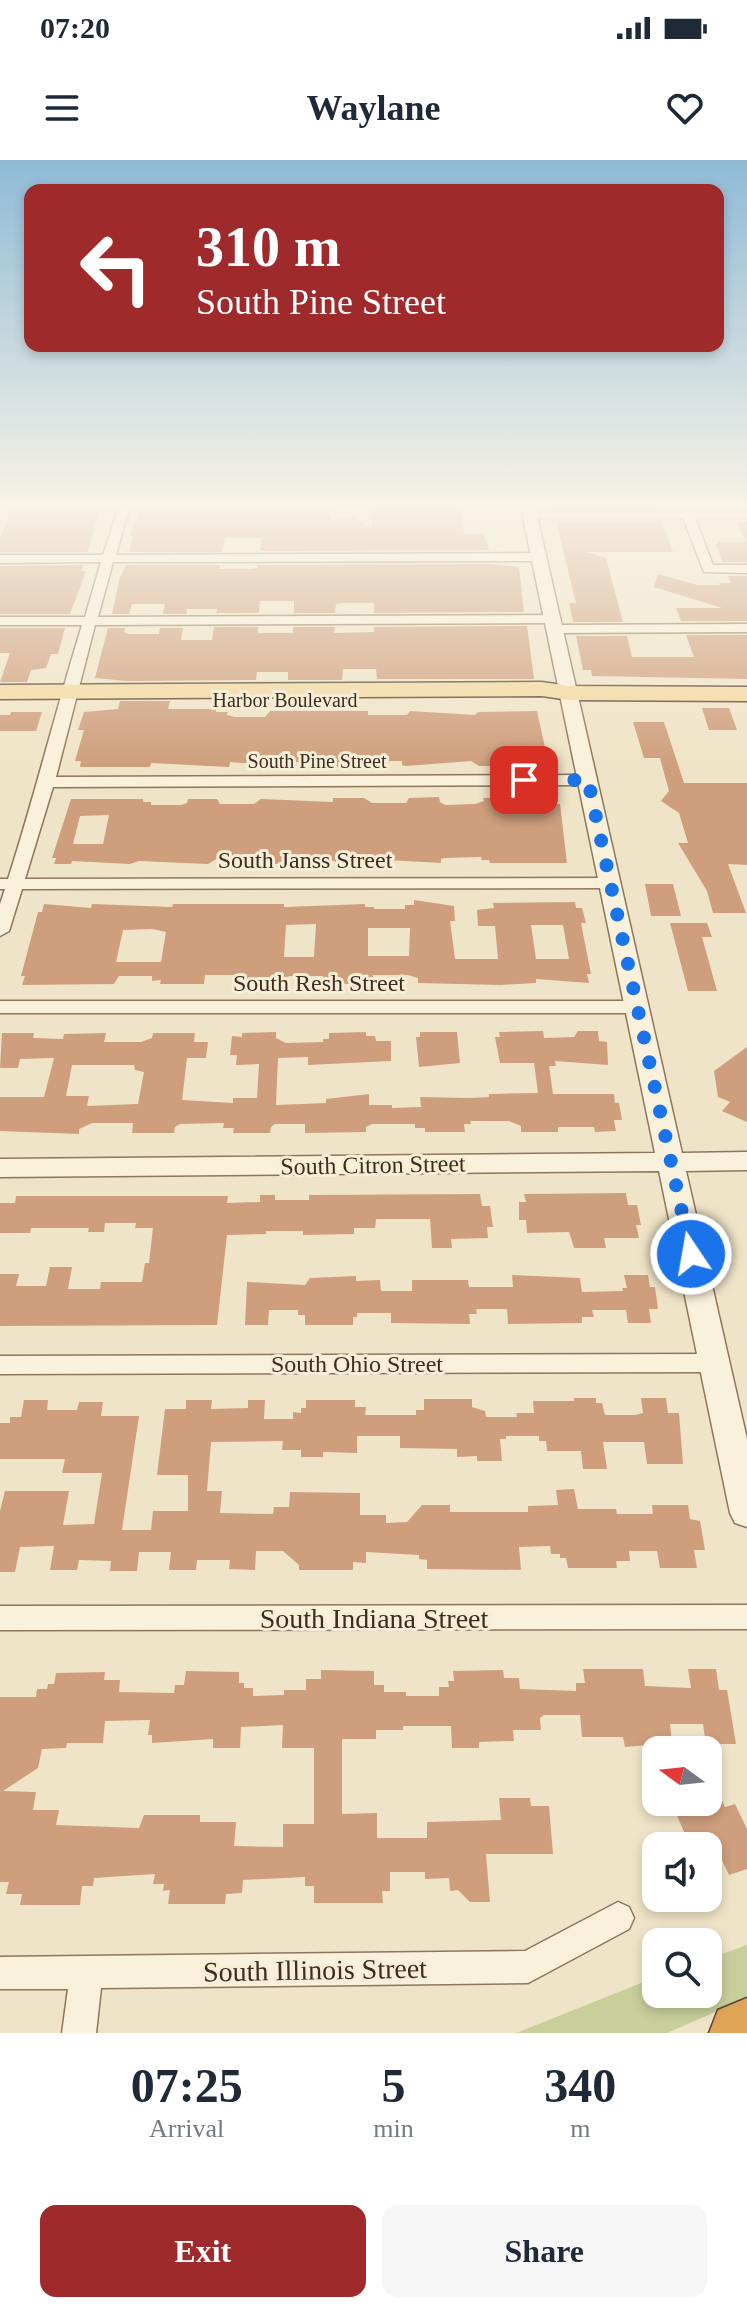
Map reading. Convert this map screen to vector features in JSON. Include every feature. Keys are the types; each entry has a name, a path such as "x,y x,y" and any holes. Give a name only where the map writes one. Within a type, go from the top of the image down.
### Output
{"highway":[{"path":"741,2033 747,2030"}],"main road":[{"name":"Harbor Boulevard","path":"0,692 68,696 549,699 569,693 747,694"},
{"name":"Harbor Boulevard","path":"0,701 68,696"}],"street":[{"path":"0,931 7,884 47,782 68,696 100,590"},
{"path":"546,590 747,1513"},
{"path":"0,621 747,628"},
{"name":"South Pine Street","path":"47,782 588,780"},
{"name":"South Janss Street","path":"7,884 610,883"},
{"name":"South Resh Street","path":"0,1007 637,1007"},
{"name":"South Citron Street","path":"0,1168 747,1161"},
{"name":"South Ohio Street","path":"0,1365 714,1363"},
{"name":"South Indiana Street","path":"0,1618 747,1617"},
{"name":"South Illinois Street","path":"0,1973 528,1967 618,1918"},
{"path":"79,2033 87,1973"}],"green space":[{"path":"747,1945 747,1998 667,2033 516,2033 642,1983 642,2008 722,2008 722,1954"}],"building":[{"path":"0,590 79,590 70,614 0,614"},
{"path":"117,590 522,590 524,612 374,613 374,603 342,603 336,604 335,613 294,613 294,601 260,601 259,613 187,609 186,614 163,614 165,604 132,604 129,614 112,614"},
{"path":"573,590 615,590 623,622 573,622 569,603 576,603"},
{"path":"665,590 747,590 747,621 681,621 676,608 722,608"},
{"path":"527,626 534,679 377,679 376,669 343,669 342,680 288,680 288,672 257,672 256,680 126,681 95,678 108,628 125,628 124,632 128,634 159,634 160,628 183,628 181,640 212,640 214,627 258,627 258,633 293,633 293,627 335,627 334,633 374,632 374,627"},
{"path":"0,628 65,628 58,654 51,654 46,668 31,670 27,682 0,682 10,653 0,653"},
{"path":"686,635 747,635 747,679 592,676 591,670 583,670 576,636 627,636 632,657 694,657"},
{"path":"120,701 170,701 168,709 216,709 216,712 228,712 227,715 235,717 265,717 270,711 368,711 368,715 407,715 410,711 475,715 478,712 537,711 549,766 479,766 471,761 406,766 402,765 402,761 372,761 372,764 364,766 337,767 333,762 294,762 294,767 230,762 229,767 151,763 150,767 80,767 81,761 75,761 84,730 78,730 84,712 118,709"},
{"path":"702,708 729,708 737,730 709,730"},
{"path":"11,712 42,712 36,731 0,731 0,715 10,715"},
{"path":"633,722 664,722 684,783 747,783 747,865 728,864 746,913 713,913 707,891 678,843 688,843 679,813 661,801 669,791 660,758 644,758"},
{"path":"439,797 445,805 475,804 484,801 483,798 555,797 556,804 560,804 567,863 490,863 481,857 445,858 441,859 441,863 368,859 368,863 335,863 326,860 326,857 296,857 287,860 286,864 250,864 250,858 218,858 208,864 72,861 71,864 54,864 56,858 52,858 71,799 143,799 151,805 181,805 188,799 217,799 220,804 254,804 261,799 333,802 333,798 406,803 409,798","holes":["109,815 103,844 73,844 80,816"]},
{"path":"645,884 673,884 681,916 651,916"},
{"path":"414,900 454,906 455,921 450,921 455,959 498,959 495,926 478,926 477,910 494,908 493,903 575,902 576,908 582,908 586,923 581,923 591,974 587,974 589,983 536,979 536,983 500,985 418,983 418,978 408,975 373,975 373,984 331,984 331,980 323,980 323,976 290,976 280,979 279,983 244,984 245,978 239,978 239,975 205,975 204,984 160,984 161,980 152,981 152,976 119,976 114,984 22,985 25,976 21,976 38,912 42,912 44,904 91,908 92,904 172,907 173,904 284,904 284,907 365,904 365,907 374,909 405,909 405,905 414,905","holes":["316,924 314,957 284,957 286,925","531,925 563,925 569,959 536,959","368,928 410,928 409,956 368,956","123,930 166,932 161,962 116,962"]},
{"path":"670,923 707,923 712,937 702,937 717,991 688,991"},
{"path":"543,1031 544,1038 574,1037 578,1031 598,1031 599,1041 607,1042 608,1065 555,1061 556,1066 549,1066 553,1094 614,1094 622,1120 614,1120 616,1131 595,1132 594,1127 558,1127 558,1132 521,1132 521,1126 509,1121 470,1121 471,1124 464,1124 465,1132 425,1132 425,1128 415,1128 415,1124 372,1124 366,1127 366,1132 305,1133 305,1124 275,1124 270,1133 233,1133 234,1128 223,1128 224,1123 180,1124 175,1127 174,1133 132,1133 133,1123 92,1123 79,1129 79,1134 0,1131 0,1097 44,1097 54,1058 20,1059 18,1068 0,1068 2,1033 34,1033 33,1038 63,1039 64,1034 106,1033 104,1042 141,1042 152,1038 153,1033 195,1033 194,1042 208,1042 206,1058 187,1058 182,1100 233,1103 233,1098 257,1098 259,1064 236,1065 237,1055 230,1055 232,1036 276,1032 276,1038 286,1043 323,1042 323,1039 329,1039 329,1033 366,1032 366,1036 375,1036 376,1041 391,1041 391,1061 308,1065 308,1057 278,1058 276,1105 326,1103 326,1099 369,1094 369,1105 392,1105 392,1108 421,1107 420,1097 469,1098 489,1097 489,1094 538,1093 534,1063 500,1063 495,1037 500,1037 499,1032","holes":["72,1065 134,1065 135,1070 144,1072 138,1104 87,1106 89,1096 66,1096"]},
{"path":"420,1032 457,1032 460,1063 419,1067 416,1037 420,1037"},
{"path":"747,1047 747,1122 722,1111 730,1102 718,1097 714,1071"},
{"path":"626,1193 628,1205 637,1205 641,1225 636,1225 639,1238 604,1238 606,1248 574,1248 569,1232 527,1233 526,1220 519,1220 519,1202 526,1202 524,1194"},
{"path":"480,1194 482,1206 490,1206 493,1227 487,1227 488,1238 451,1239 452,1248 432,1248 430,1219 376,1219 375,1228 354,1228 354,1234 303,1235 303,1231 266,1231 266,1234 227,1235 217,1325 0,1326 0,1274 19,1274 16,1286 46,1286 50,1267 72,1267 68,1289 100,1289 101,1282 142,1282 145,1263 149,1263 153,1228 135,1228 136,1223 105,1223 104,1232 88,1232 89,1228 31,1228 30,1233 0,1233 0,1203 15,1203 16,1196 228,1196 227,1203 260,1202 260,1195 275,1195 275,1200 309,1200 309,1195"},
{"path":"512,1275 580,1278 582,1292 623,1291 622,1288 627,1288 624,1275 648,1275 650,1287 655,1287 658,1309 649,1309 651,1323 628,1323 626,1310 592,1310 594,1317 582,1317 582,1323 508,1324 507,1309 476,1309 477,1314 469,1314 470,1324 391,1323 391,1313 357,1313 357,1317 353,1317 353,1325 305,1325 305,1315 298,1315 298,1310 269,1310 268,1325 245,1325 247,1282 305,1285 310,1278 356,1276 356,1281 380,1280 381,1291 412,1291 412,1280 468,1280 469,1287 513,1287"},
{"path":"574,1398 596,1398 596,1403 602,1403 605,1415 635,1415 643,1413 641,1398 666,1398 668,1413 679,1413 683,1464 647,1464 644,1442 603,1442 607,1469 583,1469 581,1451 547,1451 546,1441 539,1441 539,1436 506,1436 506,1439 500,1439 502,1461 477,1461 477,1456 457,1457 457,1449 400,1448 400,1436 357,1436 357,1453 323,1452 323,1457 301,1457 301,1450 282,1450 283,1441 211,1442 207,1491 222,1491 220,1513 273,1514 274,1507 289,1507 290,1492 360,1493 360,1515 386,1515 386,1523 407,1522 422,1505 450,1505 450,1512 528,1512 528,1506 558,1505 556,1490 574,1489 578,1509 616,1509 617,1514 653,1514 652,1505 688,1505 690,1519 700,1521 705,1550 694,1550 697,1568 660,1568 657,1551 629,1551 630,1561 616,1561 617,1568 568,1568 566,1558 551,1554 550,1546 519,1547 521,1570 427,1569 427,1560 419,1559 419,1555 366,1552 366,1563 353,1562 353,1570 299,1570 299,1565 283,1551 256,1551 255,1570 229,1569 230,1560 197,1560 196,1570 169,1570 171,1552 139,1552 137,1571 110,1571 111,1561 79,1560 77,1570 50,1570 54,1546 20,1547 15,1572 0,1572 0,1511 5,1491 69,1491 63,1525 94,1524 102,1473 62,1473 65,1459 0,1459 0,1423 10,1423 10,1417 21,1417 24,1400 48,1400 47,1410 77,1410 79,1402 103,1402 101,1416 139,1416 122,1530 151,1530 153,1511 188,1511 188,1475 157,1475 165,1409 186,1409 186,1400 212,1400 211,1409 248,1408 248,1400 265,1400 264,1419 293,1419 293,1412 301,1413 301,1408 306,1408 306,1400 355,1400 355,1407 366,1407 365,1415 416,1415 416,1410 424,1410 424,1399 472,1399 472,1407 485,1411 486,1417 517,1417 516,1413 534,1413 533,1401 574,1401"},
{"path":"583,1669 643,1669 645,1686 691,1688 688,1669 716,1669 719,1690 727,1690 736,1744 722,1744 722,1736 705,1736 703,1724 670,1724 671,1736 642,1736 642,1746 625,1747 623,1737 582,1737 580,1715 544,1715 540,1718 541,1730 513,1730 514,1741 479,1742 479,1748 452,1748 451,1726 403,1726 403,1730 376,1730 376,1739 342,1739 342,1814 377,1813 377,1838 427,1838 427,1822 501,1820 499,1798 530,1798 531,1806 549,1806 553,1854 486,1854 490,1902 470,1902 458,1890 450,1891 449,1878 425,1879 425,1872 390,1872 390,1891 382,1891 383,1903 314,1903 314,1886 305,1886 305,1877 243,1880 242,1893 226,1894 225,1904 168,1904 170,1890 163,1891 164,1884 153,1884 155,1874 94,1878 93,1886 82,1886 80,1905 20,1905 22,1894 6,1894 9,1882 0,1882 0,1697 36,1697 37,1689 47,1689 48,1684 54,1684 56,1673 105,1672 104,1680 120,1680 119,1692 174,1693 175,1685 184,1685 186,1671 239,1672 239,1683 244,1683 244,1688 253,1688 253,1696 284,1695 284,1690 306,1690 306,1679 321,1679 321,1670 374,1671 374,1685 384,1685 384,1692 406,1692 406,1696 439,1696 439,1687 449,1687 448,1681 454,1681 453,1671 503,1670 504,1678 519,1678 520,1689 576,1691 576,1683 585,1683","holes":["150,1720 148,1735 152,1735 152,1743 213,1739 213,1748 240,1748 241,1727 283,1725 282,1748 314,1748 314,1824 283,1824 283,1847 234,1846 236,1822 200,1822 200,1815 144,1815 139,1828 56,1825 59,1810 33,1810 36,1792 3,1791 38,1768 42,1749 66,1748 67,1743 103,1743 105,1721"]},
{"path":"722,1800 725,1807 735,1804 747,1829 747,1869 729,1875 722,1861 722,1832 684,1832 677,1816 722,1816"}],"route":[{"path":"524,780 588,780 691,1254"}]}
